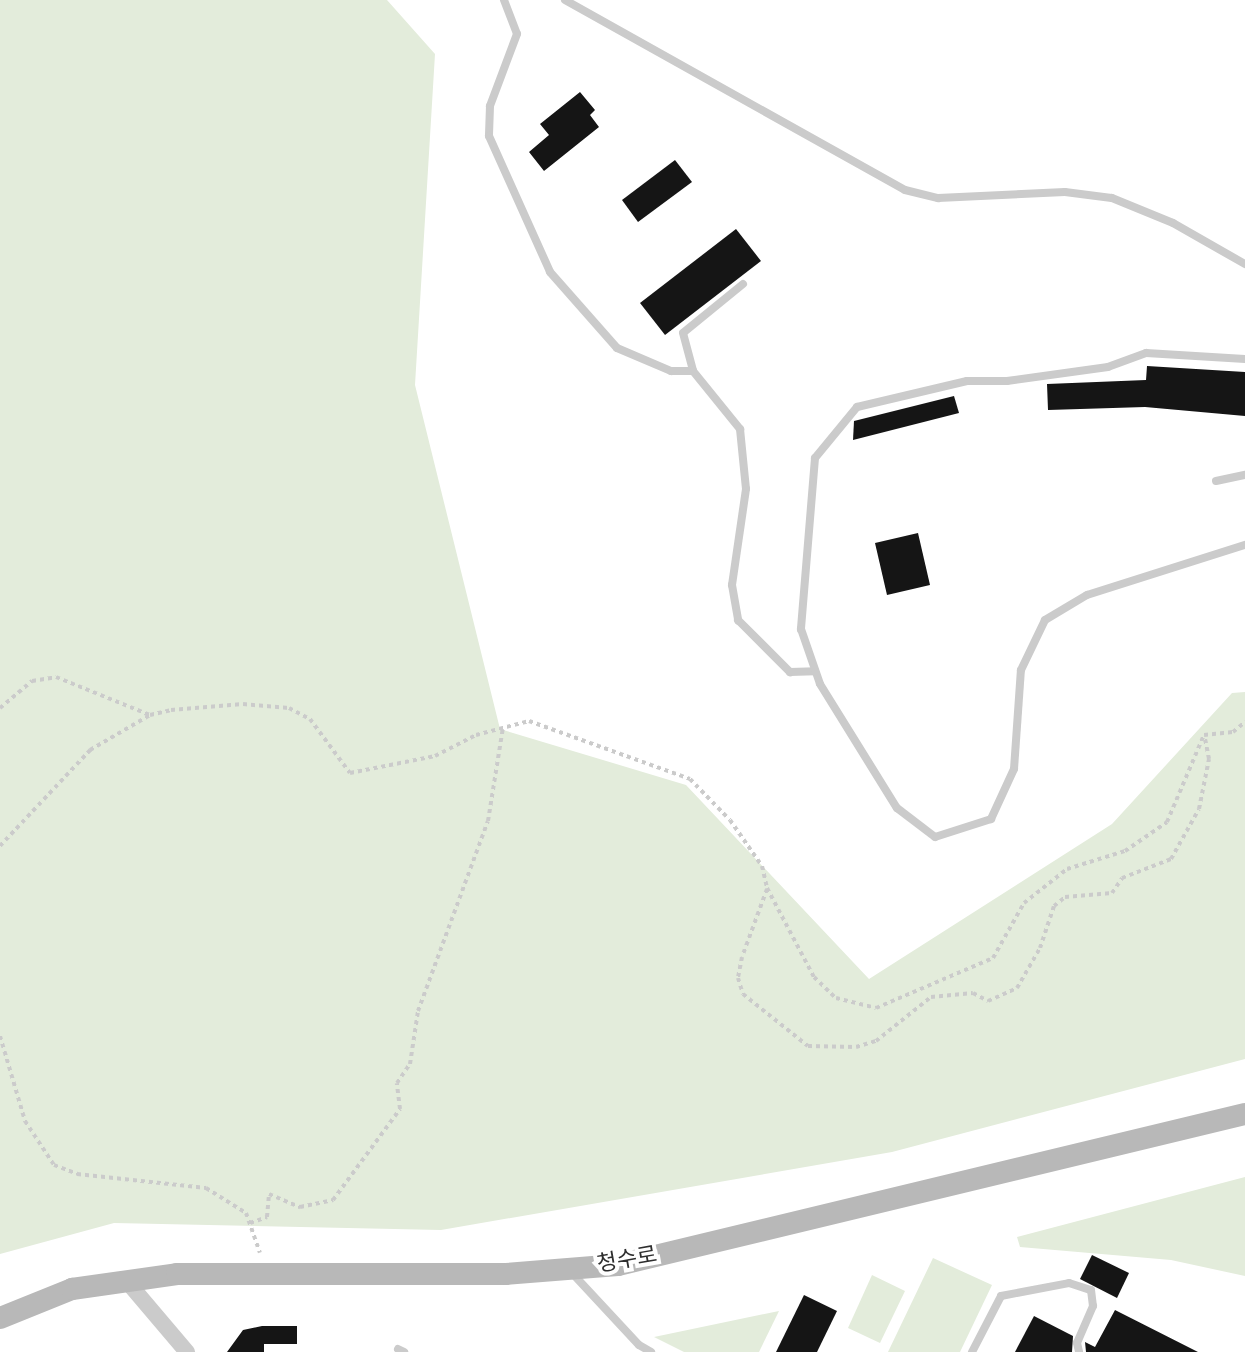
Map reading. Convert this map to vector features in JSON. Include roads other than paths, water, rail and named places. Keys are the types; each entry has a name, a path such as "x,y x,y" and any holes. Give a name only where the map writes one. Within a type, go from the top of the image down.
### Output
{"main road":[{"name":"청수로","path":"0,1318 72,1289 125,1279 569,1269 618,1265 1245,1114"}],"street":[{"path":"125,1279 187,1352"}],"lane":[{"path":"504,0 517,34 490,106 489,136 550,272 617,348 671,371 693,371"},
{"path":"565,0 905,190 938,198 1065,192 1112,198 1173,223 1245,264"},
{"path":"743,284 683,333 693,371 740,429 746,489 732,585 738,620 790,672 815,671"},
{"path":"1245,359 1146,353 1108,367 1007,381 967,381 857,407 815,458 801,629 815,671 897,808 935,837 991,819 1014,769 1021,670 1045,620 1087,595 1245,545"},
{"path":"1216,481 1245,475"},
{"path":"569,1269 639,1345 651,1352"},
{"path":"972,1352 1001,1296 1069,1283 1091,1290 1093,1306 1077,1343 1079,1352"}]}
